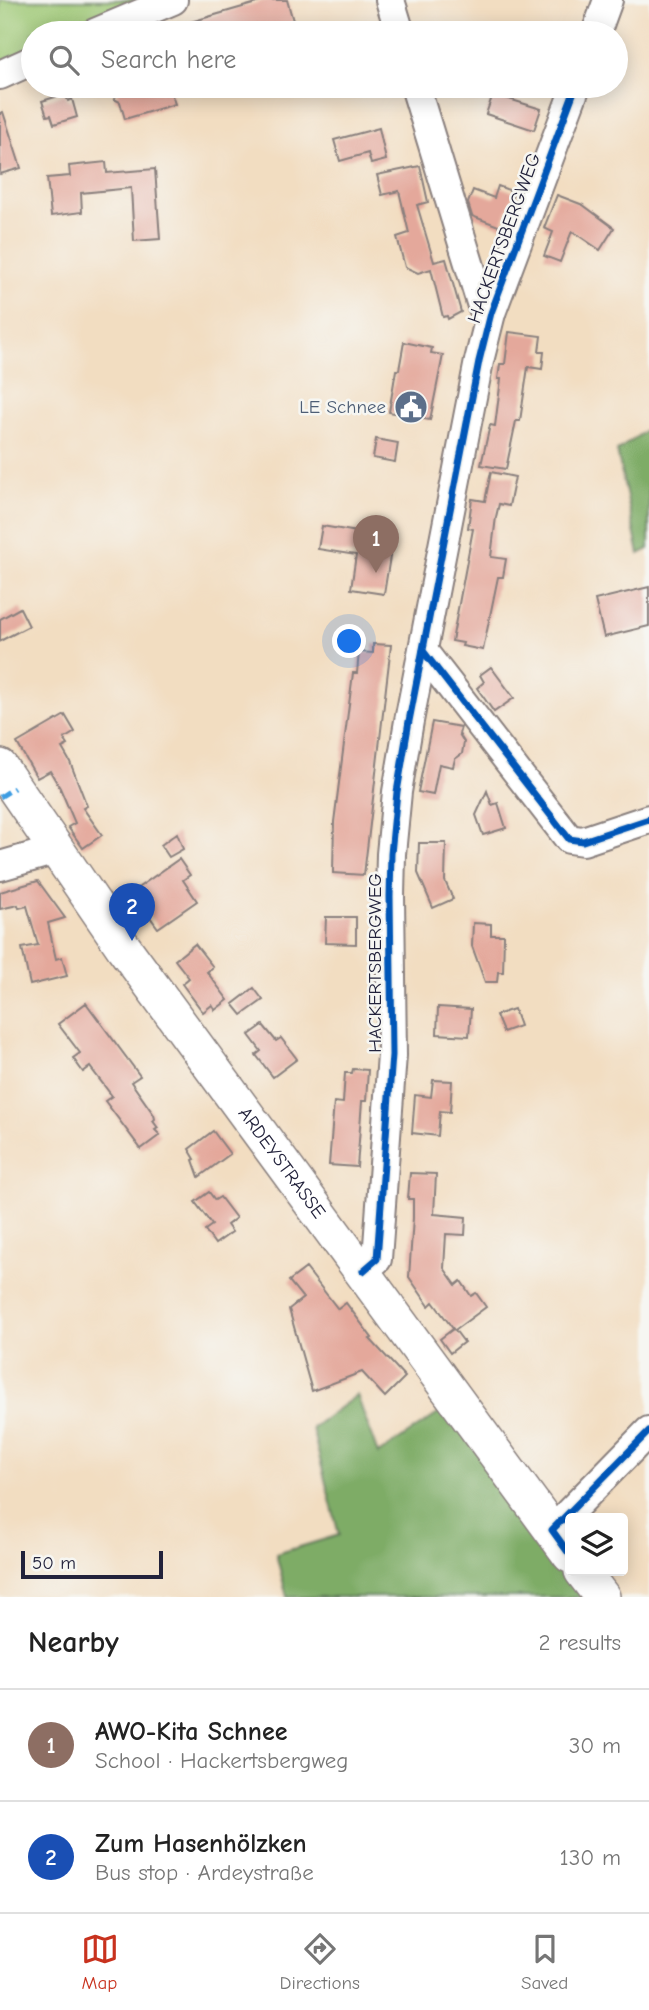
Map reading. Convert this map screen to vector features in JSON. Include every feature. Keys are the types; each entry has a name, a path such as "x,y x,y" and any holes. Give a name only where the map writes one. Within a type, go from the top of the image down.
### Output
{"main road":[{"name":"ARDEYSTRASSE","path":"0,767 124,948 561,1543"},
{"path":"586,1576 602,1597"}],"street":[{"path":"123,21 173,0"},
{"path":"390,0 396,21"},
{"path":"600,21 608,0"},
{"path":"0,75 21,65"},
{"name":"HACKERTSBERGWEG","path":"419,98 482,306 491,313"},
{"name":"HACKERTSBERGWEG","path":"363,1271 377,1259 391,1069 391,854 397,792 476,374 491,313 572,98"},
{"path":"423,651 569,839 583,841 649,819"},
{"path":"0,866 56,850"},
{"path":"561,1543 649,1431"}],"green space":[{"path":"0,0 150,0 98,21 21,21 21,53 0,62"},
{"path":"649,428 649,549 639,554 617,451"},
{"path":"357,1395 378,1454 447,1408 565,1571 565,1576 569,1576 584,1597 287,1597 276,1554 339,1535 312,1428"}],"building":[{"path":"267,0 287,0 293,21 194,21"},
{"path":"52,98 67,98 68,101 72,99 77,117 54,124 51,115 47,116 42,101"},
{"path":"173,98 175,104 125,119 120,102 114,99"},
{"path":"492,98 506,98 541,109 534,130 486,114"},
{"path":"3,112 21,168 0,174 0,113"},
{"path":"379,128 386,160 371,164 368,153 340,161 334,140"},
{"path":"106,162 107,173 155,169 160,239 134,241 131,188 81,193 82,212 51,216 47,178 70,176 69,166"},
{"path":"420,166 428,202 417,205 434,262 446,259 461,312 448,319 447,316 443,317 431,269 418,273 405,267 397,237 409,233 399,191 382,195 377,175"},
{"path":"498,186 514,192 501,227 472,216 468,203 473,190 494,198"},
{"path":"557,195 583,205 614,228 600,250 572,231 560,262 544,256 553,232 544,228"},
{"path":"509,332 541,336 539,352 544,352 542,369 528,367 520,421 516,421 506,469 481,465 490,425 495,426 501,379 498,379 500,364 505,364"},
{"path":"404,342 432,348 431,353 443,355 430,420 389,412"},
{"path":"376,439 398,443 395,462 373,458"},
{"path":"491,472 515,477 509,506 499,504 496,517 491,557 506,559 503,577 498,577 483,650 452,641 473,529 468,528 472,499 485,501"},
{"path":"322,526 393,538 384,594 351,589 356,555 318,549"},
{"path":"649,587 649,626 604,637 595,600"},
{"path":"20,608 29,626 0,641 0,619"},
{"path":"373,644 391,645 364,875 333,873 334,822 353,673 357,673 359,652 373,653"},
{"path":"491,667 514,698 494,712 477,688 484,682 480,675"},
{"path":"65,715 75,732 64,739 68,745 62,748 87,806 83,808 102,835 83,848 68,827 75,823 50,771 37,778 17,743"},
{"path":"432,722 461,727 459,734 464,742 462,754 455,759 453,767 439,764 433,795 418,792"},
{"path":"487,791 492,805 498,803 506,828 483,835 476,815"},
{"path":"177,833 183,849 169,857 161,845"},
{"path":"419,843 446,843 445,881 453,899 433,908 418,873"},
{"path":"179,859 190,875 183,880 197,901 158,928 132,892"},
{"path":"38,881 65,918 48,923 56,959 62,957 67,976 30,985 22,948 38,945 27,906 0,909 0,892"},
{"path":"326,917 356,917 356,944 325,943"},
{"path":"473,923 491,924 491,935 504,935 503,972 498,972 497,982 485,982 472,946"},
{"path":"195,944 213,967 207,972 228,1000 215,1010 212,1005 203,1012 182,984 189,978 175,960"},
{"path":"254,988 263,1000 242,1015 233,1004"},
{"path":"86,1003 140,1076 131,1082 154,1115 153,1121 158,1128 155,1130 160,1135 141,1149 105,1101 112,1096 90,1067 83,1072 73,1058 80,1053 58,1024"},
{"path":"438,1007 471,1009 469,1036 437,1034"},
{"path":"514,1009 520,1026 503,1032 496,1015"},
{"path":"263,1025 276,1041 281,1038 297,1059 273,1077 256,1055 261,1051 249,1035"},
{"path":"353,1069 368,1070 366,1101 362,1101 357,1167 329,1165 334,1102 343,1103 345,1073 352,1073"},
{"path":"433,1080 452,1081 450,1112 440,1111 438,1136 412,1133 415,1095 431,1097"},
{"path":"213,1131 230,1154 199,1177 193,1160 195,1159 189,1149"},
{"path":"410,1173 436,1174 434,1214 466,1217 465,1235 446,1234 444,1268 456,1285 461,1281 471,1296 476,1293 486,1307 455,1330 464,1342 450,1353 440,1339 454,1330 433,1302 429,1306 409,1277 413,1218 413,1199 408,1199"},
{"path":"209,1192 215,1200 220,1197 236,1218 227,1225 232,1232 215,1244 205,1230 212,1225 195,1202"},
{"path":"306,1268 338,1309 346,1303 372,1338 370,1339 405,1377 385,1397 362,1372 312,1391 289,1309 303,1298 289,1281"}],"marked path":[{"path":"0,797 14,788"}],"cycle path":[{"path":"363,1271 377,1259 392,1055 391,854 397,792 409,721 479,361 491,313 572,98"},
{"path":"423,651 569,839 583,841 649,819"},
{"path":"569,1513 649,1431"},
{"path":"565,1517 552,1530 565,1548"}],"place":[{"name":"LE Schnee","path":"411,407"},
{"name":"AWO-Kita Schnee","path":"376,573"},
{"name":"Zum Hasenhölzken","path":"132,941"}]}
